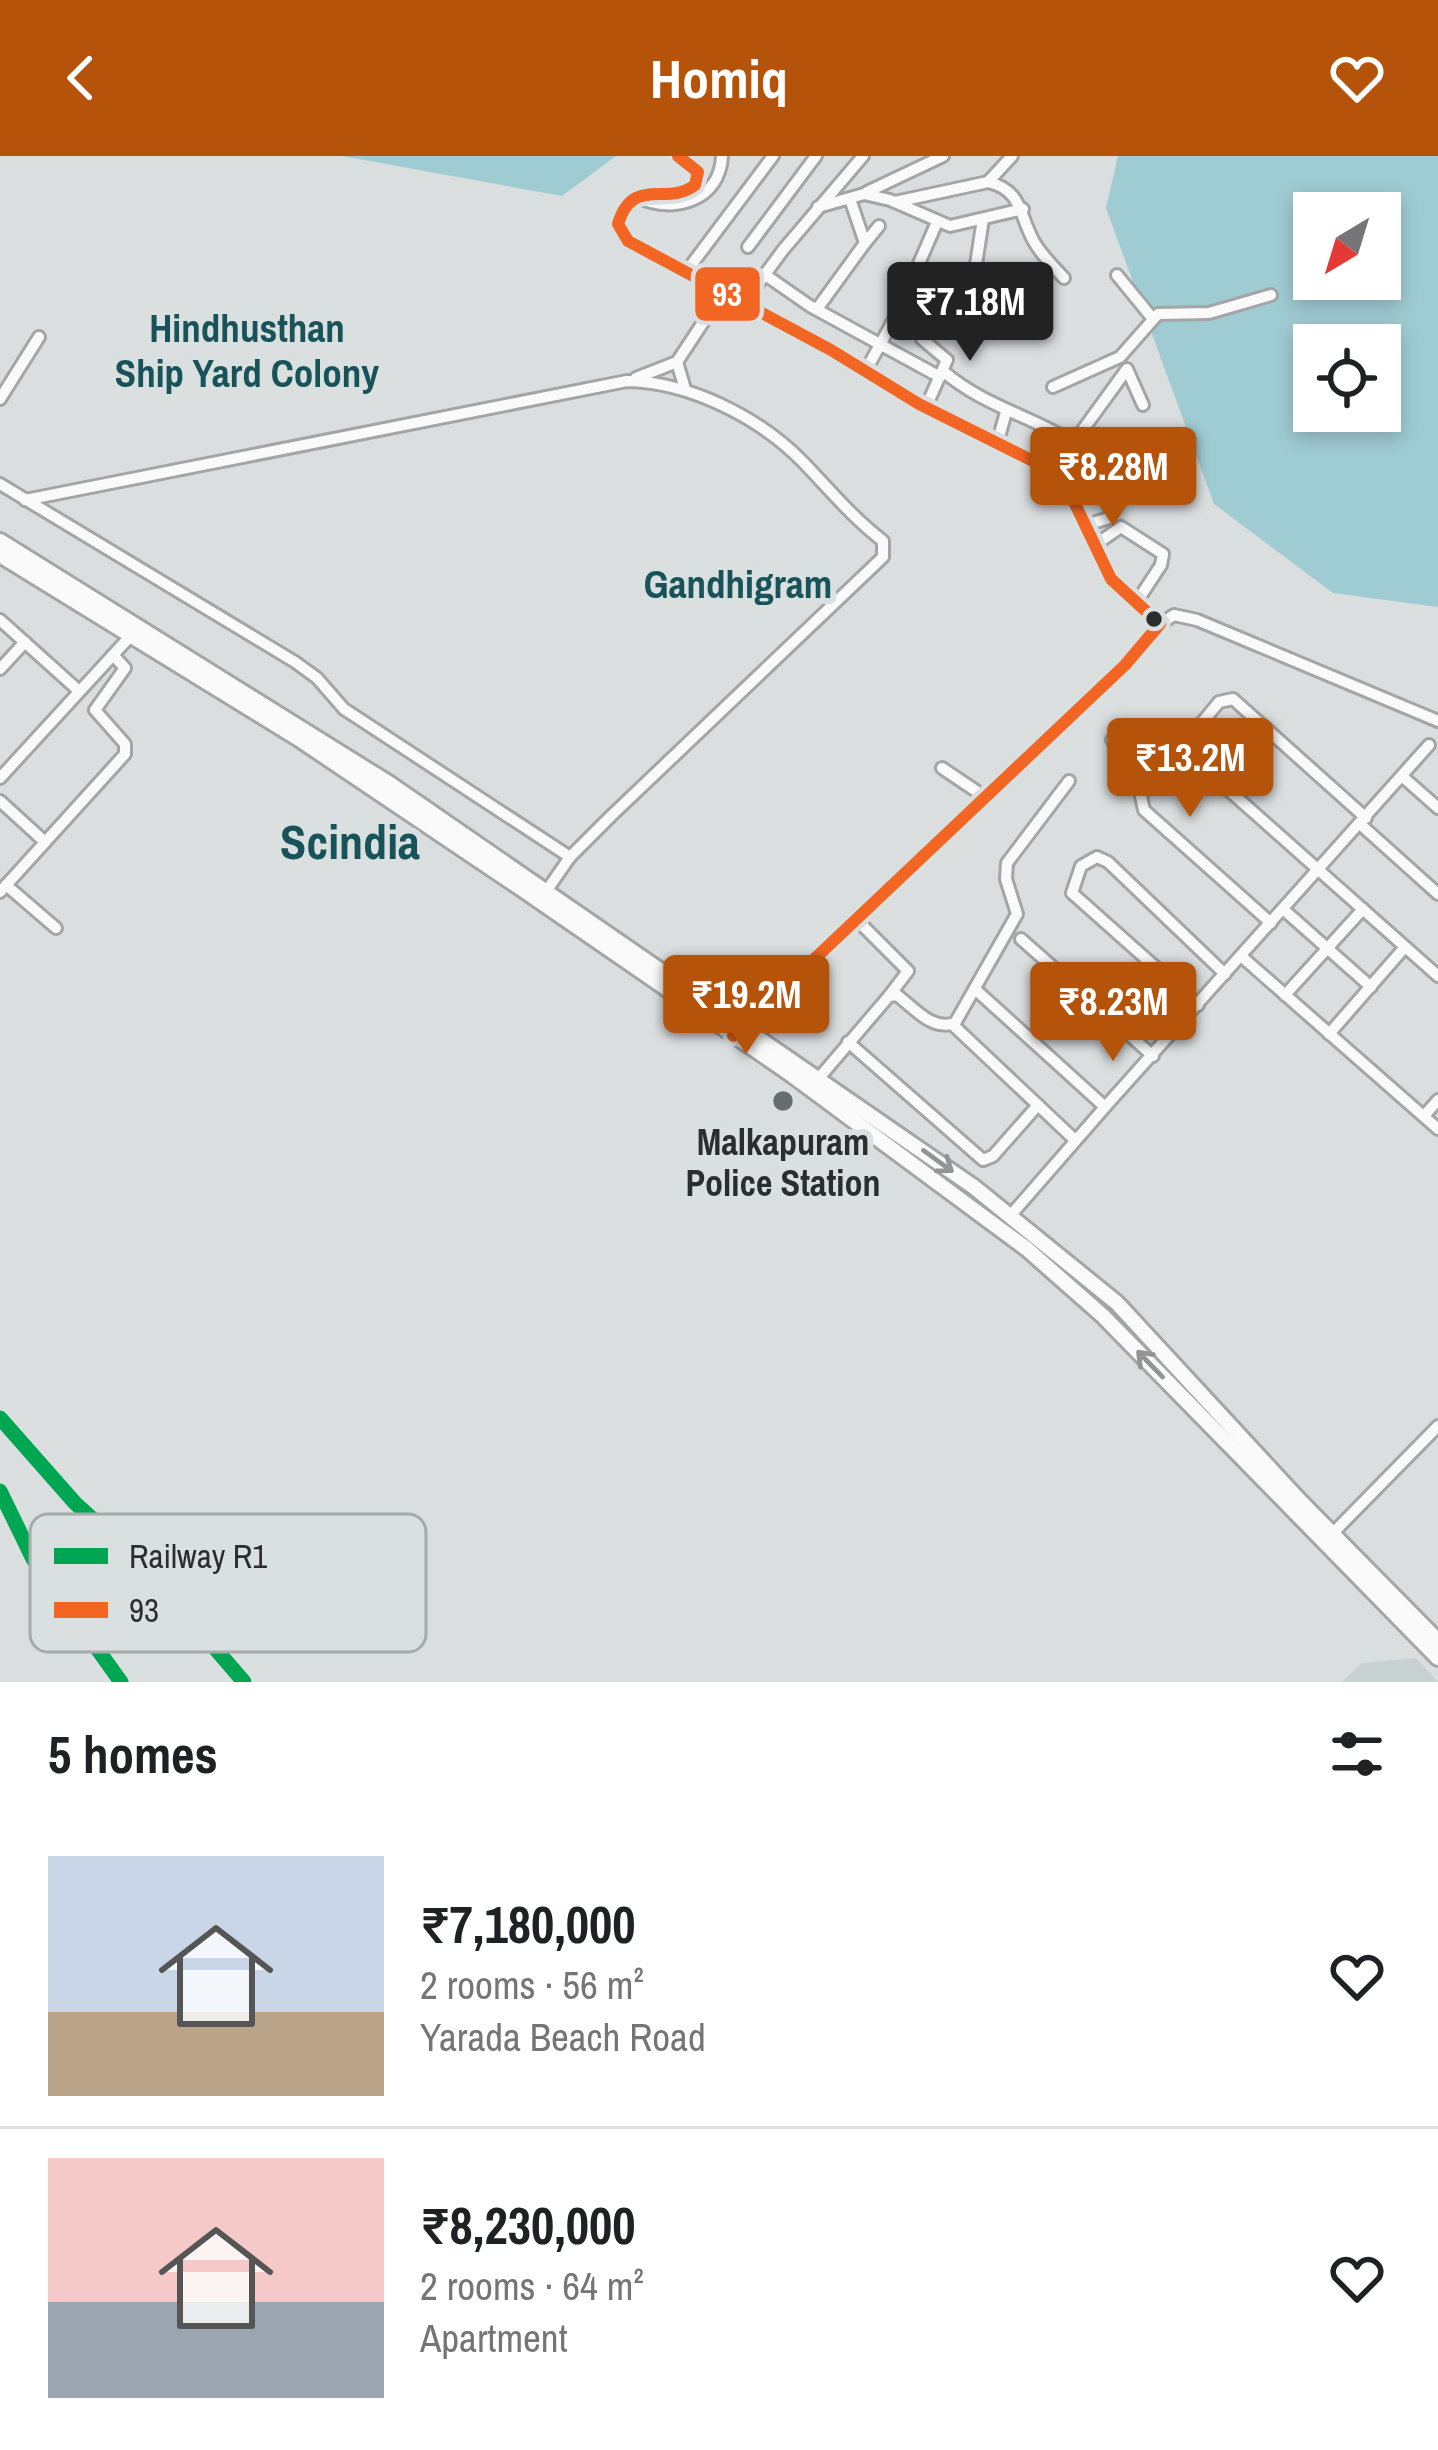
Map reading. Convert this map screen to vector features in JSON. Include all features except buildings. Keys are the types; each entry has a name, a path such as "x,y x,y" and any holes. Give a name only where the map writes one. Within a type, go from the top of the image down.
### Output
{"main road":[{"path":"0,541 133,633"},
{"path":"0,554 305,729 738,1031 1056,1273 1410,1620 1438,1641"},
{"path":"738,1031 819,1078 1010,1216 1117,1304 1410,1620 1438,1658"}],"street":[{"path":"678,156 698,172 695,184 683,193 636,196 619,217 622,235 636,248 744,303 926,407 1053,471 1068,489 1112,579 1160,624"},
{"path":"636,196 667,206 694,199 717,184 722,156"},
{"path":"686,272 773,156"},
{"path":"748,247 816,156"},
{"path":"744,303 859,161 841,156"},
{"path":"818,207 864,194 943,156"},
{"path":"988,182 1012,156"},
{"path":"895,202 988,182 1010,191 1034,242 1064,278"},
{"path":"864,194 950,226 1022,209"},
{"path":"850,199 866,243"},
{"path":"781,205 805,223"},
{"path":"973,284 983,219"},
{"path":"865,372 938,222"},
{"path":"817,310 879,226"},
{"path":"764,274 817,310 1006,412 1038,422 1069,444 1113,511 1109,518 1086,525"},
{"path":"1117,274 1153,320"},
{"path":"25,500 627,382 677,362 722,292"},
{"path":"1053,387 1071,375 1115,360 1153,320 1167,312 1209,313 1271,296"},
{"path":"0,399 39,337"},
{"path":"922,339 947,360 926,407"},
{"path":"1115,360 1121,376"},
{"path":"677,362 685,389"},
{"path":"1053,471 1127,369 1132,371 1143,405"},
{"path":"544,896 570,857 886,549 800,458 685,389 658,382 627,382"},
{"path":"997,444 1006,412"},
{"path":"0,484 295,662 317,678 344,709 570,857"},
{"path":"1095,545 1120,527 1162,554 1161,565 1136,603"},
{"path":"738,1031 1174,615 1197,620 1438,721"},
{"path":"0,620 79,691"},
{"path":"0,778 133,633"},
{"path":"0,669 25,642"},
{"path":"56,928 3,888 125,754 125,744 95,710 125,668 113,656"},
{"path":"1438,893 1242,703 1233,698 1219,702 1186,742 1189,755 1438,976"},
{"path":"1112,740 1150,775 1142,796 1144,810 1271,923"},
{"path":"1010,1216 1429,745"},
{"path":"942,768 985,797"},
{"path":"1403,777 1438,808"},
{"path":"953,1025 1017,914 1006,879 1007,863 1069,782"},
{"path":"0,802 45,842"},
{"path":"1198,1005 1072,893 1075,877 1087,860 1108,862 1226,974"},
{"path":"1286,995 1363,909"},
{"path":"1284,910 1370,987"},
{"path":"819,1078 908,970 855,918"},
{"path":"1022,939 1153,1056"},
{"path":"1329,1034 1406,947"},
{"path":"1241,956 1438,1129"},
{"path":"976,990 1105,1107"},
{"path":"890,996 897,995 928,1020 953,1025 1075,1140"},
{"path":"848,1042 983,1160 993,1156 1038,1105"},
{"path":"1424,1116 1438,1100"},
{"path":"1332,1534 1438,1426"}],"shaded area":[{"path":"342,156 616,156 562,196"},
{"path":"1118,156 1438,156 1438,607 1333,593 1214,504 1106,208"},
{"path":"1416,1658 1438,1682 1342,1682 1362,1663"}],"rail line":[{"name":"R1","path":"0,1418 87,1514"},
{"name":"R1","path":"0,1491 30,1553"},
{"name":"R1","path":"100,1652 121,1682"},
{"name":"R1","path":"218,1652 244,1682"}],"transit line":[{"name":"93","path":"678,156 698,172 695,185 632,200 618,224 628,241 831,350 919,404 1053,471 1068,489 1111,579 1160,624 1125,665 733,1036"}],"place":[{"name":"Malkapuram Police Station","path":"783,1101"}],"district":[{"name":"Hindhusthan Ship Yard Colony","path":"247,350"},
{"name":"Gandhigram","path":"738,584"},
{"name":"Scindia","path":"350,842"}]}
